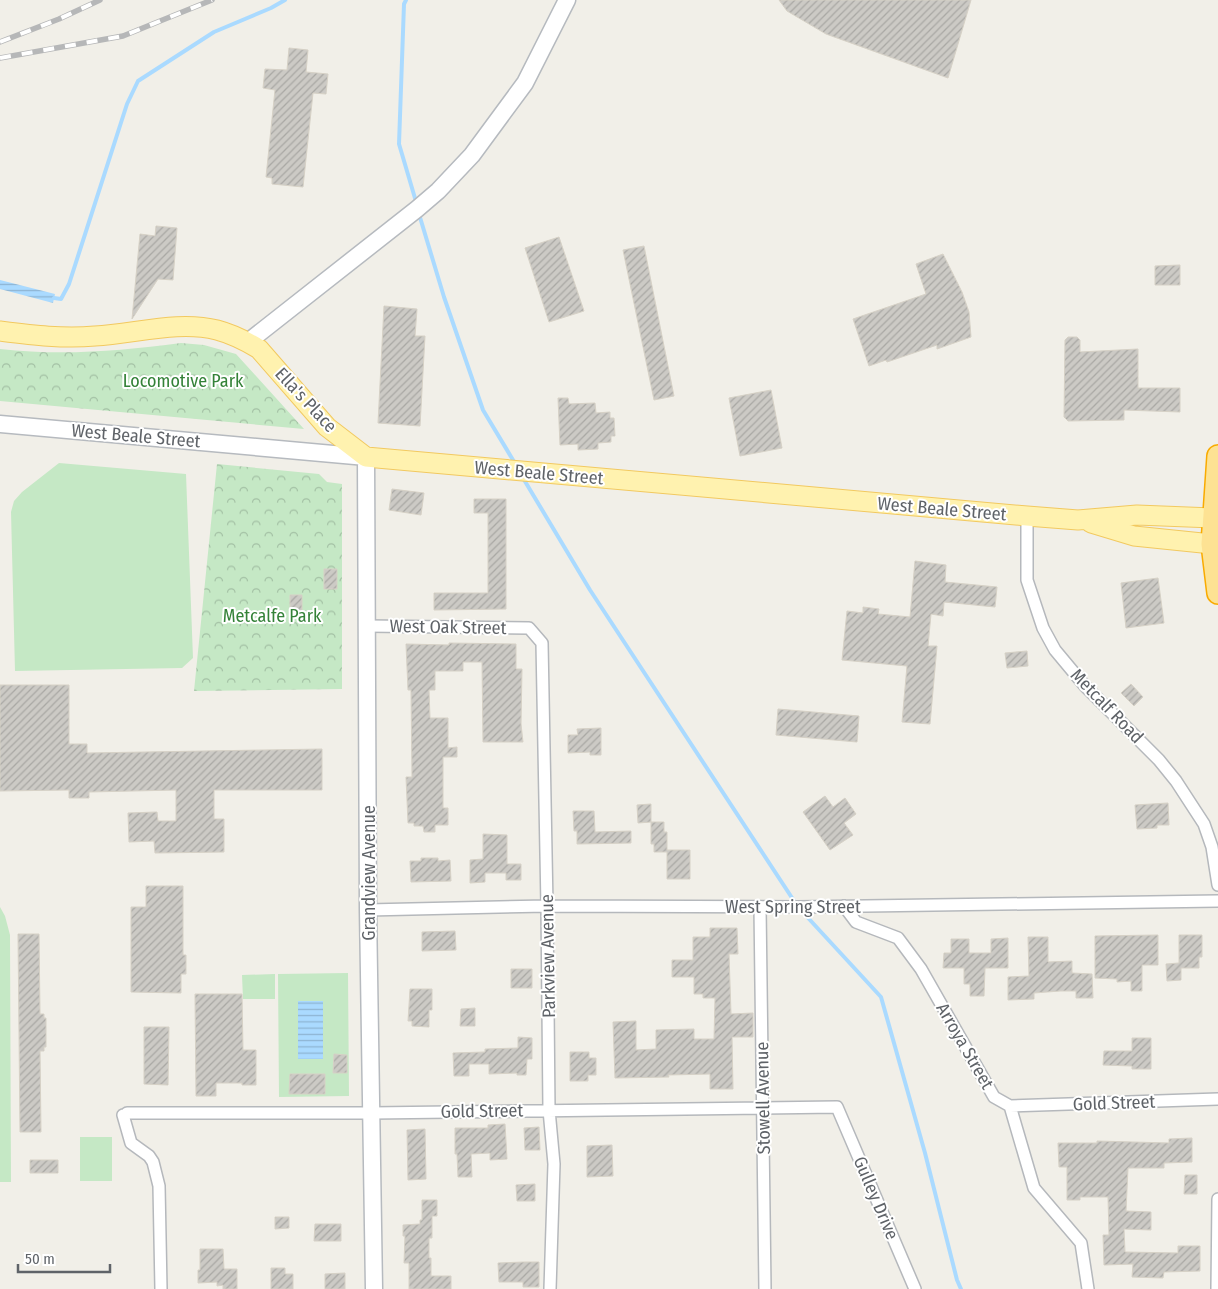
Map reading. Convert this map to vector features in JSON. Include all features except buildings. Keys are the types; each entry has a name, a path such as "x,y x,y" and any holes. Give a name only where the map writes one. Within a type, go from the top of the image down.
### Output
{"highway":[{"path":"1218,456 1215,519 1218,593"}],"main road":[{"path":"248,342 395,228 438,191 472,155 525,84 568,0"},
{"name":"Ella's Place","path":"0,331 44,336 94,336 179,327 205,328 224,332 248,342 266,356 327,427 366,457"},
{"name":"West Beale Street","path":"0,424 1078,520 1138,516 1215,519"},
{"name":"Grandview Avenue","path":"366,457 368,910 374,1289"},
{"name":"West Beale Street","path":"1078,520 1134,536 1215,544"}],"street":[{"name":"Metcalf Road","path":"1028,516 1027,580 1043,628 1055,650 1085,686 1158,760 1176,781 1204,824 1212,847 1218,885"},
{"name":"West Oak Street","path":"367,626 529,628"},
{"name":"Parkview Avenue","path":"529,628 542,643 549,1110 554,1164 550,1289"},
{"name":"West Spring Street","path":"368,910 547,906 760,907 1218,901"},
{"name":"Arroya Street","path":"844,906 856,922 898,938 921,970 994,1097 1010,1106"},
{"name":"Stowell Avenue","path":"760,907 765,1289"},
{"name":"Gold Street","path":"1010,1106 1218,1099"},
{"path":"1010,1106 1034,1188 1081,1243 1088,1289"},
{"name":"Gold Street","path":"161,1289 160,1186 153,1162 131,1143 125,1114 837,1107"},
{"name":"Gulley Drive","path":"837,1107 915,1289"},
{"path":"1217,1289 1218,1198"}],"green space":[{"name":"Locomotive Park","path":"181,343 204,345 236,354 304,429 0,401 0,349 91,352"},
{"path":"59,463 186,474 193,658 182,668 15,671 11,512 14,501 22,492"},
{"name":"Metcalfe Park","path":"217,464 319,474 327,482 342,484 342,689 194,691"},
{"path":"0,907 5,916 10,935 11,1182 0,1182"},
{"path":"348,973 349,1096 279,1097 278,974"},
{"path":"275,974 275,999 243,999 242,975"},
{"path":"80,1137 112,1137 112,1181 80,1181"}],"water":[{"path":"0,280 55,294 53,303 0,289"},
{"path":"298,1001 323,1001 323,1059 298,1059"}],"waterway":[{"path":"54,298 61,299 69,284 127,104 138,81 214,32 271,8 285,0"},
{"path":"406,0 404,4 399,144 417,205"},
{"path":"419,214 444,297 483,410 516,465"},
{"path":"523,478 590,590 798,907 881,997 961,1289"}],"railway":[{"path":"0,42 59,19 100,0"},
{"path":"0,58 123,36 212,0"}]}
